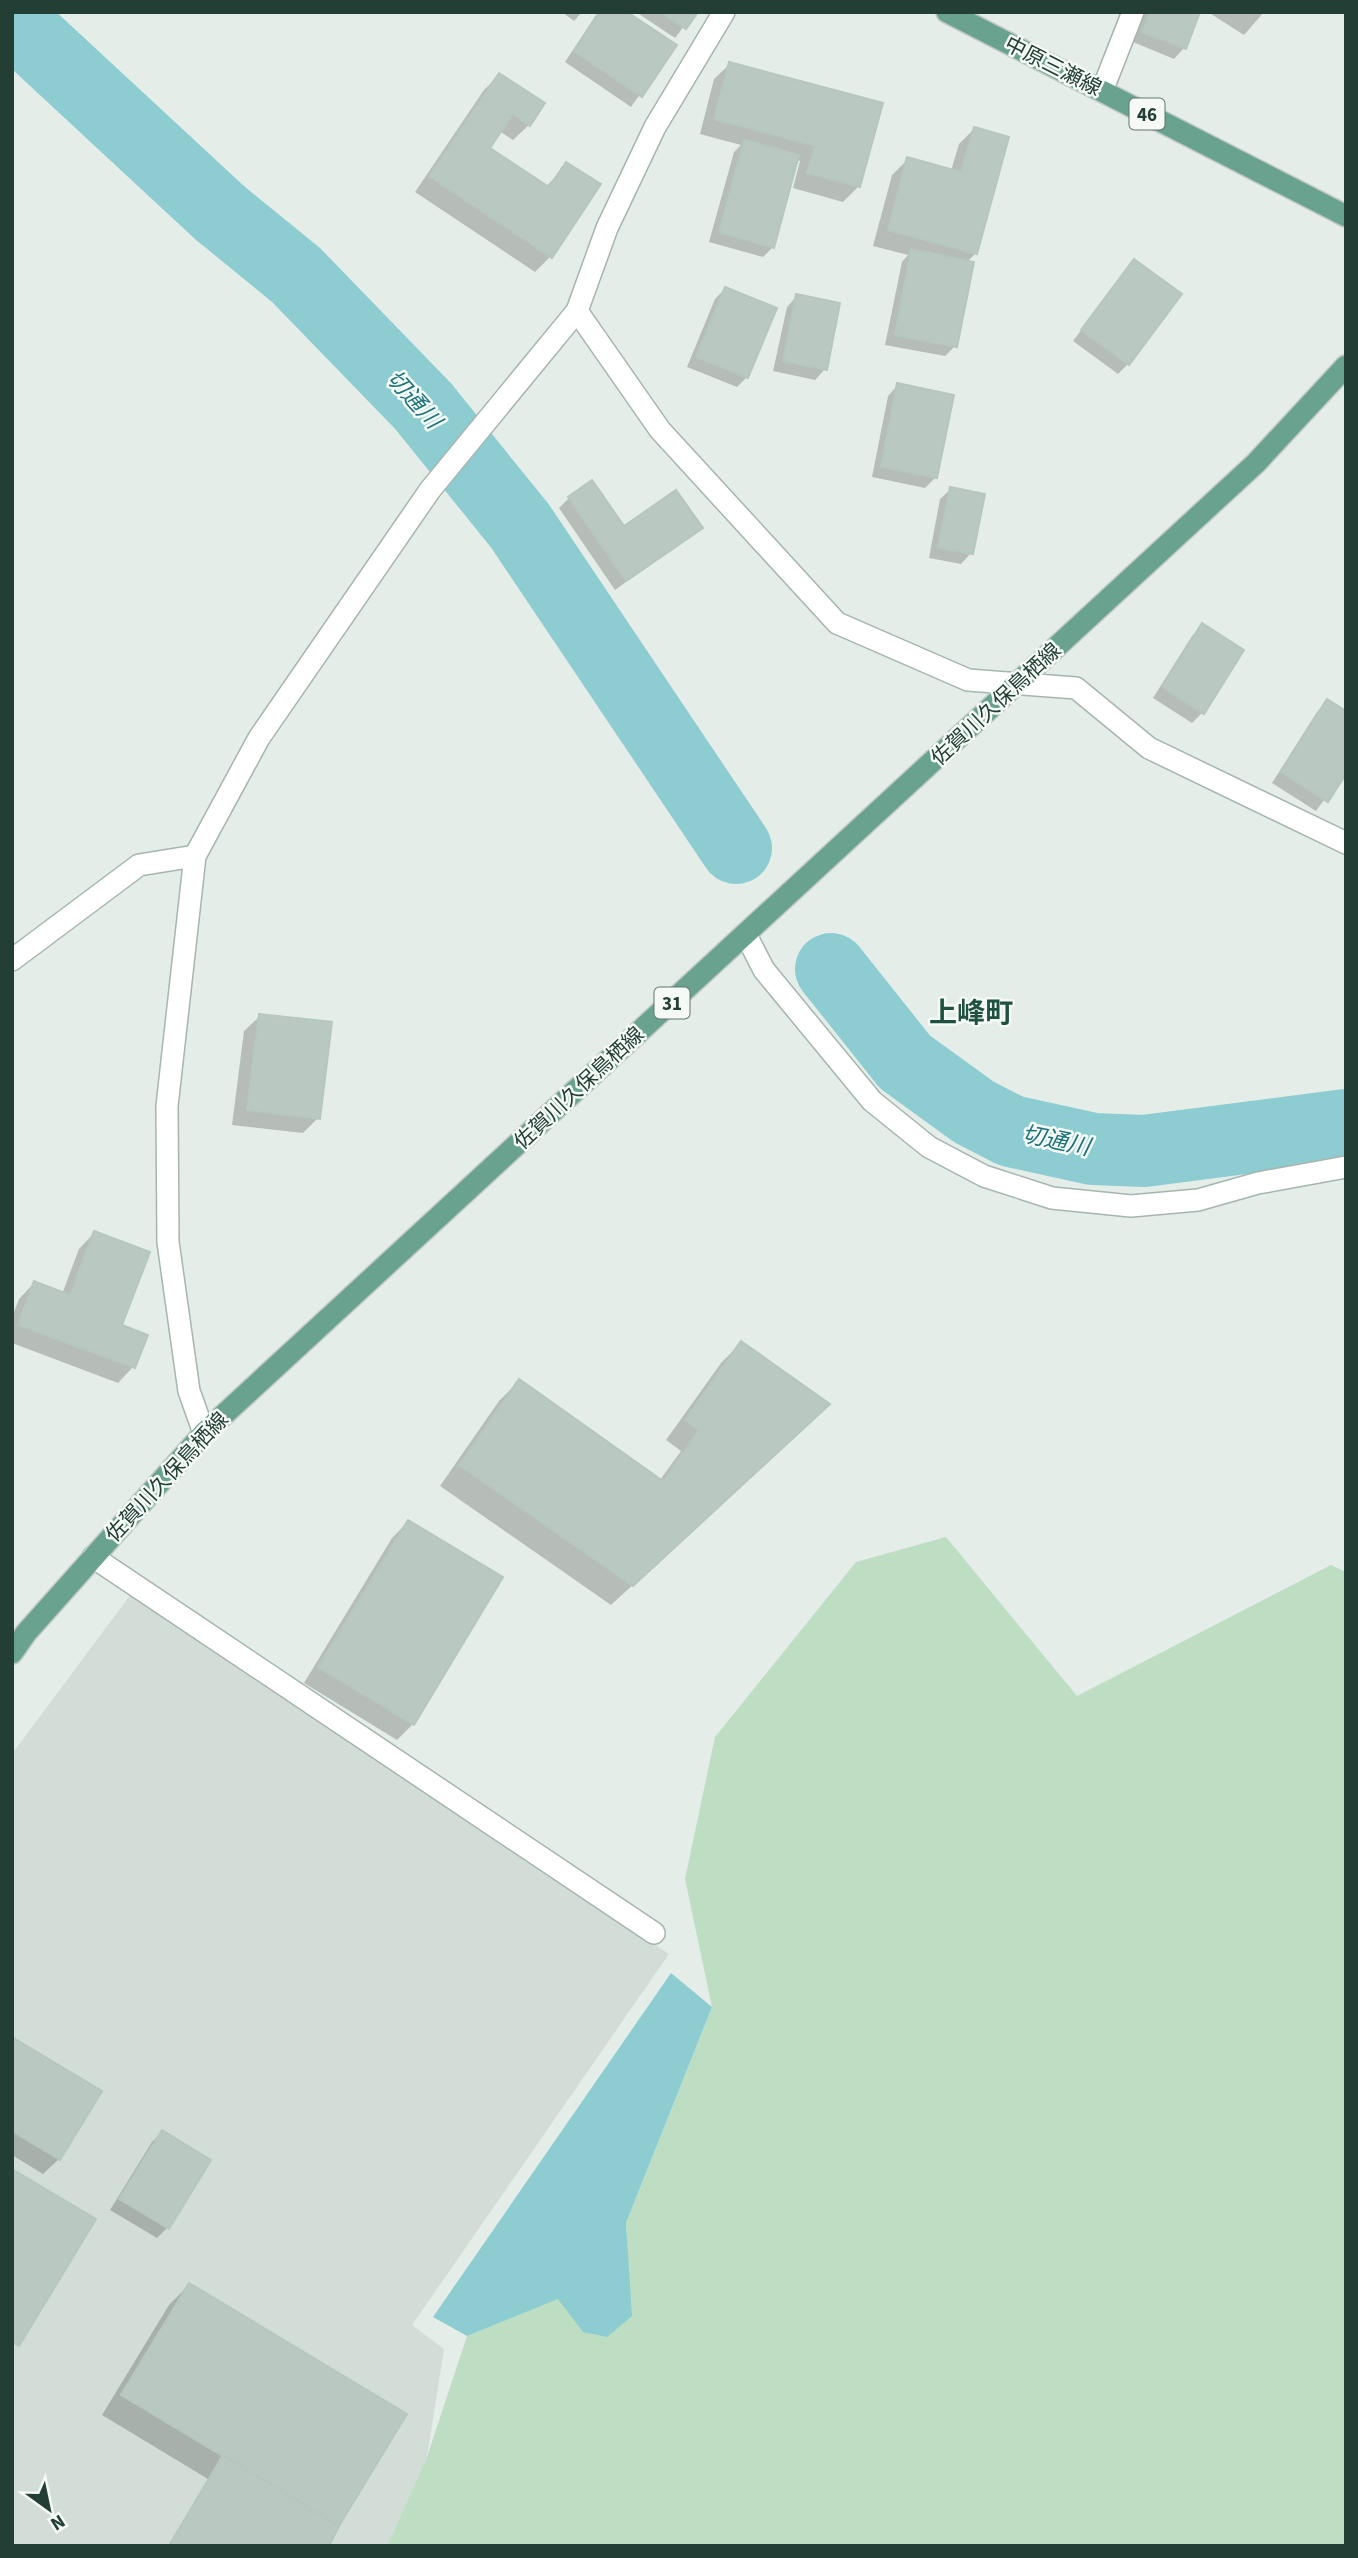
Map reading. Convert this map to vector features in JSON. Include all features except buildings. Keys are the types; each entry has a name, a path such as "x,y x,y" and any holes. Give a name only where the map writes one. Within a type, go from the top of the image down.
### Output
{"main road":[{"name":"中原三瀬線","path":"947,12 1346,216"},
{"name":"佐賀川久保鳥栖線","path":"12,1653 26,1633 204,1433 1256,463 1346,366"}],"street":[{"path":"204,1433 189,1391 168,1242 167,1105 195,856 259,738 430,490 577,310 607,228 655,127 724,12"},
{"path":"1102,91 1133,12"},
{"path":"577,310 660,430 837,623 968,680 1076,688 1149,748 1346,843"},
{"path":"12,960 139,864 195,856"},
{"path":"746,935 764,970 872,1101 929,1147 984,1176 1052,1198 1131,1206 1198,1200 1258,1183 1346,1167"},
{"path":"93,1557 654,1933"}],"shaded area":[{"path":"131,1594 669,1954 412,2325 444,2349 427,2457 387,2546 12,2546 12,1754"}],"green space":[{"path":"946,1537 1077,1696 1331,1565 1346,1572 1346,2546 387,2546 427,2457 467,2336 558,2298 631,2316 626,2223 712,2007 685,1879 715,1737 856,1562"}],"water":[{"path":"671,1973 712,2007 626,2223 632,2316 607,2337 583,2332 558,2299 467,2336 433,2317"}],"waterway":[{"name":"切通川","path":"12,20 220,213 296,275 423,406 520,526 736,848"},
{"name":"切通川","path":"831,969 905,1062 974,1112 1011,1131 1093,1149 1144,1151 1346,1125"}],"district":[{"name":"上峰町","path":"971,1012"}]}
